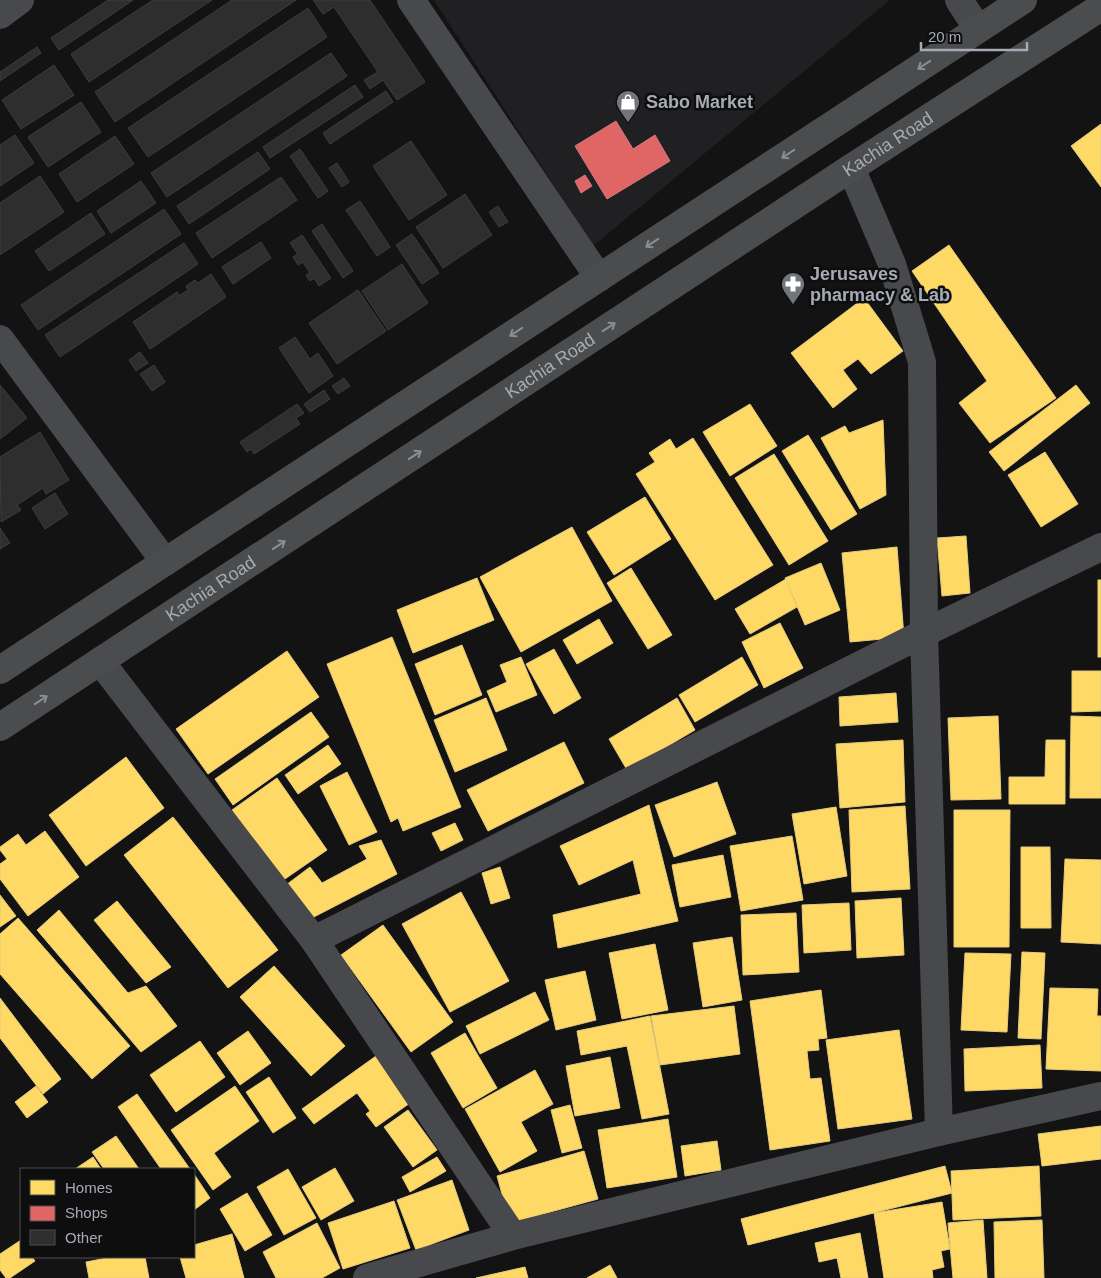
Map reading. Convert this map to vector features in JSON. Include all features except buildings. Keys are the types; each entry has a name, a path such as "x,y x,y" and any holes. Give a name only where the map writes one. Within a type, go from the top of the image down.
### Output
{"highway":[{"path":"0,670 1023,0"},
{"name":"Kachia Road","path":"0,727 851,168 1101,8"}],"street":[{"path":"0,15 20,0"},
{"path":"412,0 599,278"},
{"path":"960,0 978,29"},
{"path":"851,168 892,264 922,362 924,633 939,1132"},
{"path":"0,339 165,562"},
{"path":"314,940 924,633 1101,547"},
{"path":"100,661 314,940 513,1236"},
{"path":"367,1278 513,1236 939,1132 1101,1096"}],"shaded area":[{"name":"Sabo Market","path":"434,0 890,0 593,246"}],"place":[{"name":"Sabo Market","path":"628,123"},
{"name":"Jerusaves pharmacy & Lab","path":"793,305"}]}
